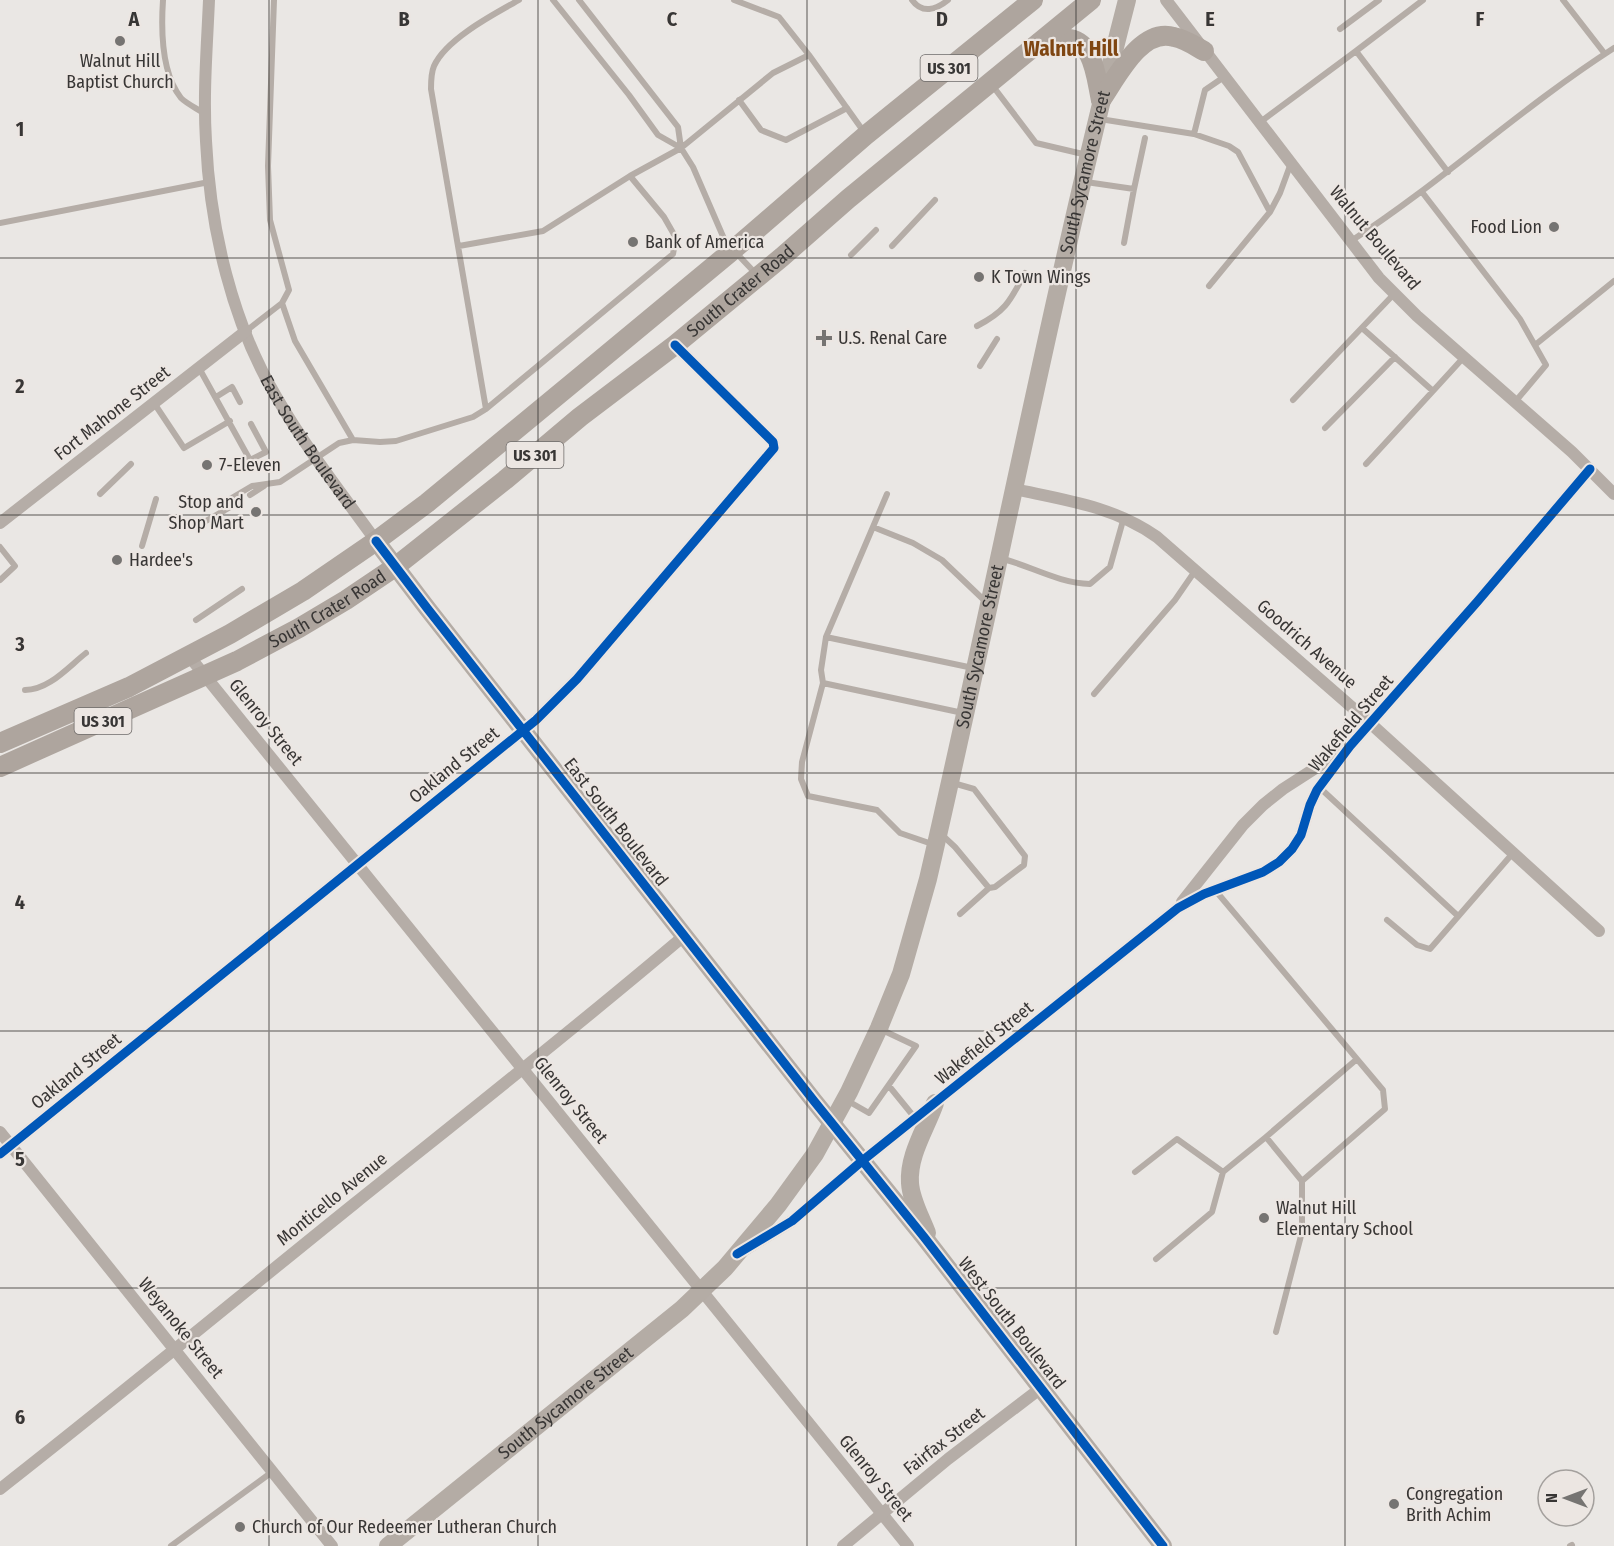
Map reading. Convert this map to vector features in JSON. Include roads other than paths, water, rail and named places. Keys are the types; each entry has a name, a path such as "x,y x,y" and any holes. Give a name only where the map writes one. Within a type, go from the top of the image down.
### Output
{"main road":[{"name":"South Crater Road","path":"0,767 206,676 220,654 426,503 733,250 866,135 1033,0"},
{"name":"South Crater Road","path":"0,743 129,687 189,656 220,654 298,628 346,600 395,567 580,417 675,345 759,277 841,205 1091,0"},
{"name":"South Sycamore Street","path":"388,1546 655,1332 702,1290 737,1254 778,1205 815,1154 879,1028 901,974 917,921 937,839 1082,181 1127,0"},
{"path":"1099,109 1138,47 1148,40 1156,36 1176,37 1204,51"},
{"path":"1036,44 1064,38 1079,42 1086,47 1090,55 1099,109"},
{"name":"East South Boulevard","path":"376,541 832,1123"},
{"path":"933,1248 910,1184 911,1164 935,1103"},
{"name":"West South Boulevard","path":"832,1123 933,1248 1163,1546"}],"street":[{"name":"East South Boulevard","path":"209,0 205,115 209,182 226,271 246,332 259,364 277,398 316,459 376,541"},
{"name":"Walnut Boulevard","path":"1166,0 1379,278 1590,469 1614,494"},
{"name":"Fort Mahone Street","path":"0,523 246,332"},
{"name":"Oakland Street","path":"0,1155 523,730 577,679 774,448 773,442 675,345"},
{"name":"Wakefield Street","path":"862,1161 1178,908 1215,890 1263,872 1279,862 1292,849 1301,835 1310,805 1319,787 1350,746 1590,469"},
{"name":"Goodrich Avenue","path":"1014,489 1102,508 1125,517 1158,537 1370,723 1599,931"},
{"name":"Glenroy Street","path":"189,656 908,1546"},
{"name":"Wakefield Street","path":"1178,908 1243,825 1263,805 1283,789 1350,746"},
{"name":"Monticello Avenue","path":"0,1490 611,998 685,935"},
{"name":"Weyanoke Street","path":"0,1132 332,1546"},
{"name":"South Sycamore Street","path":"737,1254 792,1221 862,1161"},
{"name":"Fairfax Street","path":"843,1546 948,1459 1041,1388"}],"lane":[{"path":"163,0 163,42 170,77 182,99 205,115"},
{"path":"246,332 282,303 289,290 270,220 268,166 274,0"},
{"path":"486,409 431,89 431,74 440,55 474,26 519,0"},
{"path":"553,0 658,135 681,148"},
{"path":"579,0 678,127 681,148 693,167 725,241 759,277"},
{"path":"734,0 779,17 866,135"},
{"path":"912,0 923,9 932,9 948,0"},
{"path":"1340,29 1379,0"},
{"path":"1259,123 1423,0"},
{"path":"1563,0 1605,54"},
{"path":"1350,241 1422,192 1614,48"},
{"path":"1356,51 1448,172"},
{"path":"459,246 543,231 630,176 681,148 773,73 809,55"},
{"path":"1194,134 1205,90 1224,76"},
{"path":"989,83 1036,143 1088,155"},
{"path":"740,100 761,130 786,140 847,108"},
{"path":"1099,109 1194,134 1229,146 1238,152 1270,212"},
{"path":"1124,243 1145,138"},
{"path":"1209,286 1270,212 1291,163"},
{"path":"224,511 225,502 252,486 280,482 339,443 353,440 396,441 473,417 486,409 673,254 676,238 664,217 630,176"},
{"path":"1082,181 1134,189"},
{"path":"0,223 209,182"},
{"path":"1422,192 1520,319 1546,365 1515,402"},
{"path":"892,246 935,200"},
{"path":"851,255 876,230"},
{"path":"977,326 997,316 1009,302 1025,273"},
{"path":"1534,345 1614,281"},
{"path":"1293,400 1395,293"},
{"path":"282,303 295,340 353,440"},
{"path":"1362,327 1433,391"},
{"path":"980,366 997,339"},
{"path":"1324,428 1395,357"},
{"path":"1366,464 1464,357"},
{"path":"199,368 250,460 266,452 251,424"},
{"path":"216,397 232,387 240,402"},
{"path":"154,403 184,448 230,421"},
{"path":"100,494 131,464"},
{"path":"250,495 264,486"},
{"path":"887,494 826,637 821,670 823,683 802,762 801,779 808,796 877,810 900,833 937,839 955,847 989,888"},
{"path":"142,546 156,499"},
{"path":"199,525 239,502"},
{"path":"999,557 1025,564 1052,577 1077,584 1090,584 1110,567 1125,517"},
{"path":"873,527 913,543 942,560 988,604"},
{"path":"0,547 15,566 0,580"},
{"path":"1094,694 1175,600 1195,570"},
{"path":"196,620 242,589"},
{"path":"826,637 975,668"},
{"path":"25,690 35,690 45,686 86,653"},
{"path":"823,683 965,713"},
{"path":"950,781 974,789 1025,856 1024,865 995,887 989,888 960,914"},
{"path":"1319,787 1458,916"},
{"path":"1387,920 1417,945 1430,948 1514,853"},
{"path":"1215,890 1383,1090 1385,1109 1302,1181"},
{"path":"844,1100 869,1113 916,1046 879,1028"},
{"path":"1156,1258 1212,1212 1223,1172 1357,1059"},
{"path":"889,1086 915,1119"},
{"path":"1266,1137 1302,1181 1302,1232 1276,1332"},
{"path":"1135,1172 1177,1139 1223,1172"},
{"path":"171,1546 273,1471"}],"place":[{"name":"Walnut Hill Baptist Church","path":"120,41"},
{"name":"Food Lion","path":"1554,227"},
{"name":"Bank of America","path":"633,242"},
{"name":"K Town Wings","path":"979,277"},
{"name":"U.S. Renal Care","path":"824,338"},
{"name":"7-Eleven","path":"207,465"},
{"name":"Stop and Shop Mart","path":"256,512"},
{"name":"Hardee's","path":"117,560"},
{"name":"Walnut Hill Elementary School","path":"1264,1218"},
{"name":"Congregation Brith Achim","path":"1394,1504"},
{"name":"Church of Our Redeemer Lutheran Church","path":"240,1527"}],"district":[{"name":"Walnut Hill","path":"1071,49"}]}
